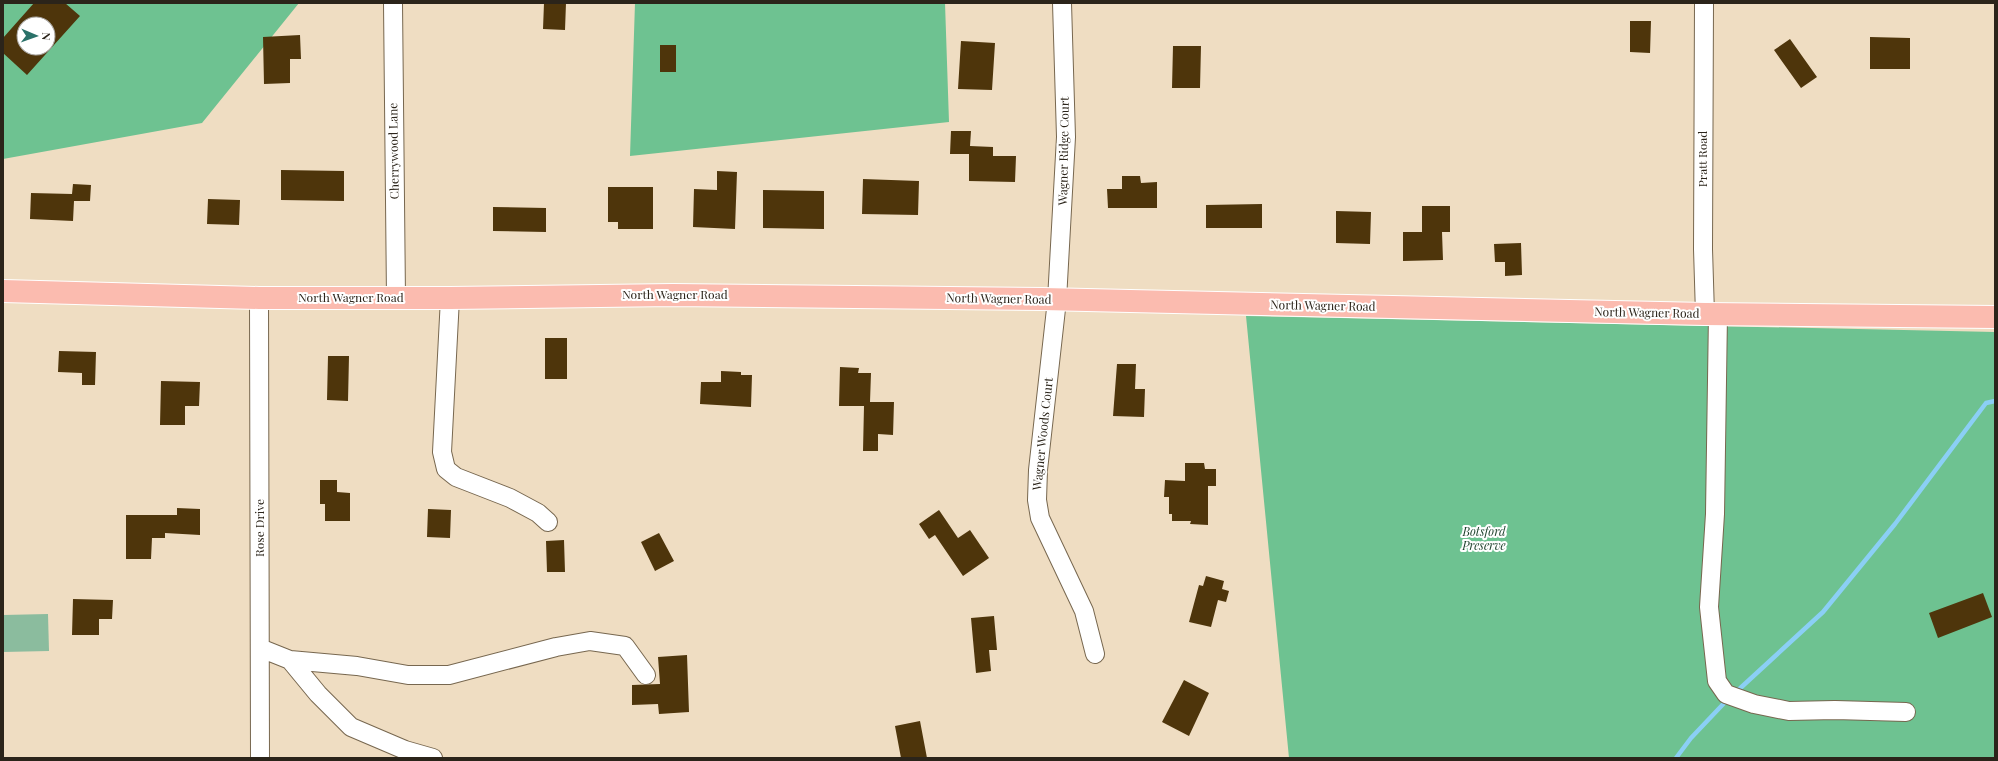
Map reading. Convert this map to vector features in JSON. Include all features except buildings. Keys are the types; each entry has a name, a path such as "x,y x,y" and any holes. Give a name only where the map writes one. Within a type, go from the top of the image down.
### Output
{"main road":[{"name":"North Wagner Road","path":"3,291 260,298 450,298 673,295 1057,300 1712,314 1995,317"}],"street":[{"name":"Cherrywood Lane","path":"393,3 396,298"},
{"name":"Wagner Ridge Court","path":"1057,300 1066,138 1062,3"},
{"name":"Pratt Road","path":"1704,3 1703,249 1712,314 1715,506 1709,608 1717,681 1726,694 1754,704 1789,711 1835,710 1906,712"},
{"name":"Rose Drive","path":"260,298 260,758"},
{"path":"450,298 442,452 446,469 456,478 510,498 538,513 548,522"},
{"name":"Wagner Woods Court","path":"1057,300 1038,470 1037,500 1040,518 1084,611 1095,654"},
{"path":"260,648 290,660 357,666 408,675 449,675 556,647 590,641 625,646 646,675"},
{"path":"290,660 318,694 351,728 405,750 433,758"}],"green space":[{"path":"3,3 299,3 202,123 3,159"},
{"path":"635,3 945,3 949,122 630,156"},
{"name":"Botsford Preserve","path":"1246,316 1995,332 1995,758 1289,758"},
{"path":"48,614 49,651 3,652 3,615"}],"waterway":[{"path":"1735,693 1823,612 1895,524 1986,403 1995,401"},
{"path":"1676,758 1691,738 1728,699"}]}
